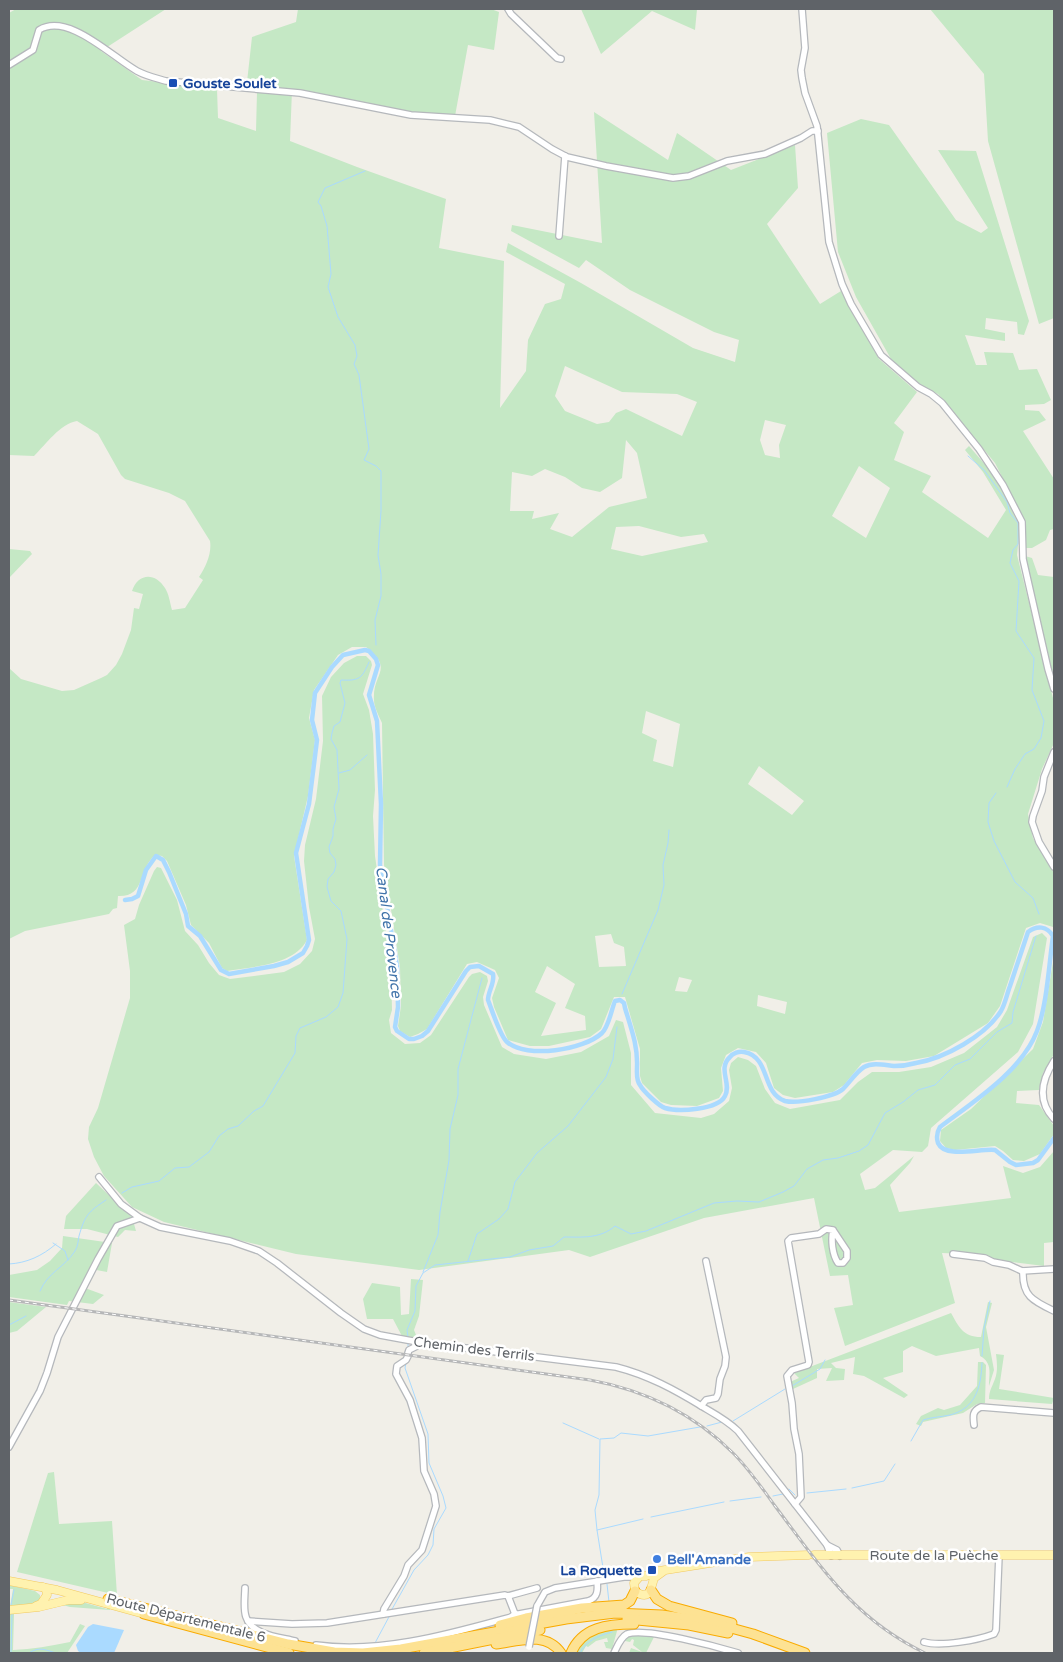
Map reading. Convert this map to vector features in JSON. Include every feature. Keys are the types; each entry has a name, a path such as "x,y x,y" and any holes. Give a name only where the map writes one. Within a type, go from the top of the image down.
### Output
{"highway":[{"path":"652,1587 657,1599 663,1603 734,1623 803,1653"},
{"path":"429,1644 526,1618 582,1608 624,1605 630,1602 635,1589"},
{"name":"Route Départementale 6","path":"108,1599 310,1649 363,1653 429,1644 566,1619 615,1613 645,1614 709,1622 753,1634 803,1653"},
{"name":"Route Départementale 6","path":"144,1614 288,1653"},
{"path":"424,1653 567,1624 606,1620 650,1620 689,1625 732,1634 787,1653"},
{"path":"571,1653 578,1640 586,1633 607,1625 671,1626 732,1634"},
{"path":"447,1653 535,1639 551,1642 561,1653"}],"main road":[{"name":"Route de la Puèche","path":"646,1576 665,1570 748,1557 812,1555 1054,1555"},
{"path":"652,1587 650,1578 646,1576 637,1577 634,1583 635,1589 640,1594 645,1595 652,1587 656,1576 665,1570"},
{"name":"Route Départementale 6","path":"9,1576 44,1582 108,1599"},
{"name":"Route Départementale 6","path":"9,1581 43,1587 144,1614"},
{"path":"36,1607 48,1595 43,1587"},
{"path":"9,1610 74,1600 144,1614"}],"street":[{"path":"508,9 557,58 561,59"},
{"path":"802,9 805,48 801,70 802,78 818,131 829,242 842,284 851,304 881,355 918,387 942,403 979,449 1003,486 1022,522 1023,559 1054,689"},
{"path":"9,65 32,50 39,30 48,26 60,26 78,32 147,76 166,81 300,93 411,115 490,120 519,127 565,156 665,177 689,176 727,161 772,152 812,131 818,131"},
{"path":"559,236 565,156"},
{"path":"1054,752 1046,771 1032,822 1039,842 1054,867"},
{"path":"1054,1061 1045,1079 1042,1095 1046,1110 1054,1119"},
{"name":"Chemin des Terrils","path":"99,1177 121,1204 140,1218 160,1227 230,1241 254,1249 277,1262 364,1329 380,1335 418,1342 616,1366 658,1382 725,1420 738,1431 836,1556"},
{"path":"9,1447 40,1391 58,1337 101,1252 117,1226 140,1218"},
{"path":"795,1504 801,1497 799,1454 794,1429 792,1396 787,1376 792,1370 808,1365 809,1360 788,1241 791,1238 819,1234 826,1229 833,1230 847,1252 847,1258 843,1263 838,1263 836,1260 832,1239 833,1230"},
{"path":"954,1254 985,1258 1023,1271 1054,1269"},
{"path":"701,1406 706,1400 716,1398 726,1361 706,1261"},
{"path":"1023,1271 1023,1282 1029,1296 1054,1311"},
{"path":"383,1614 408,1565 422,1550 436,1506 436,1498 424,1471 422,1438 413,1407 396,1374 397,1366 406,1360 409,1350 417,1346 418,1342"},
{"path":"974,1426 974,1411 981,1407 1054,1413"},
{"path":"924,1642 940,1644 994,1634 996,1630 999,1555"},
{"path":"528,1650 536,1606 541,1597 550,1590 617,1578 637,1577"},
{"path":"617,1578 628,1582 635,1589"},
{"path":"245,1588 245,1616 256,1630 294,1641 336,1647 364,1647 402,1643 480,1626 511,1617 515,1614 593,1600 598,1592 597,1581"},
{"path":"248,1621 292,1624 327,1623 508,1596 537,1588"},
{"path":"508,1596 515,1614"},
{"path":"614,1653 621,1639 627,1634 640,1633 695,1641 738,1653"}],"green space":[{"path":"16,9 166,9 101,51 142,80 217,89 218,118 256,131 257,92 246,91 252,37 296,22 298,9 491,9 499,12 494,50 468,45 455,116 410,112 292,90 290,141 446,199 439,248 504,261 500,408 526,371 528,340 545,304 561,299 565,284 506,252 508,243 693,348 735,362 739,340 714,332 630,290 586,260 579,268 511,231 512,225 602,243 594,112 668,160 677,133 731,170 795,145 798,188 767,224 820,304 841,291 879,359 917,392 894,423 904,432 894,460 931,476 922,492 988,538 1006,510 983,472 965,450 969,446 995,476 1020,527 1017,555 1054,702 1054,743 1042,769 1028,814 1033,838 1054,873 1054,930 1053,927 1040,923 1026,928 1000,1006 988,1023 934,1056 906,1061 877,1060 862,1063 844,1085 833,1092 795,1098 783,1095 774,1088 766,1063 756,1052 738,1048 726,1055 721,1068 723,1091 719,1098 697,1106 671,1105 661,1102 642,1083 640,1076 640,1049 625,997 614,997 601,1029 590,1037 549,1046 530,1046 508,1040 492,998 499,978 495,970 477,962 467,964 427,1029 410,1037 400,1031 398,1026 401,1006 400,967 384,865 382,723 374,700 374,691 381,667 375,655 366,647 352,647 338,655 314,690 309,718 315,740 308,796 294,856 307,940 293,955 283,960 260,966 227,971 222,968 209,943 191,925 186,905 167,861 162,856 155,855 149,861 137,888 127,895 118,896 117,908 113,909 109,914 25,931 9,939 9,668 21,679 62,691 74,690 107,675 116,665 122,654 131,630 134,608 139,609 143,594 132,591 138,581 147,577 156,579 166,590 172,610 185,608 203,580 199,577 208,560 210,541 185,501 169,493 125,479 98,434 77,421 59,430 34,456 9,455 9,13","holes":["565,366 622,392 677,394 697,402 682,436 626,409 616,413 609,422 597,424 565,411 555,396","765,420 786,425 779,445 780,458 765,455 760,440","626,440 637,453 647,498 609,507 572,537 550,529 559,513 532,519 534,511 510,511 512,472 532,476 545,469 565,477 582,488 600,492 622,478","859,466 890,488 866,538 832,516","639,526 681,537 704,534 708,542 642,556 611,549 616,527","646,711 680,724 673,767 653,761 657,740 642,733","759,766 804,801 792,815 748,784","611,934 614,943 624,947 626,966 599,967 595,936","547,966 575,984 565,1008 585,1016 586,1030 541,1036 556,1003 535,992","679,977 692,980 687,992 675,991","758,995 787,1002 785,1014 757,1006"]},
{"path":"581,9 697,9 695,30 652,11 601,54"},
{"path":"930,9 1054,9 1054,318 1039,324 988,141 984,74"},
{"path":"861,119 889,125 956,220 981,233 988,228 938,150 976,151 1029,321 1024,335 1018,334 1017,322 986,318 985,329 1005,333 1005,341 965,335 976,365 987,365 984,352 1013,353 1019,370 1037,369 1051,400 1044,404 1025,405 1025,410 1039,411 1046,420 1023,431 1054,479 1054,529 1050,530 1046,540 1032,548 1024,548 1024,520 995,463 938,394 923,387 891,359 856,297 838,252 827,133"},
{"path":"9,549 30,551 32,554 9,578"},
{"path":"1025,556 1032,558 1038,575 1054,577 1054,678 1047,657"},
{"path":"357,656 366,656 372,665 363,694 369,710 373,734 375,856 391,968 392,1010 389,1020 391,1033 405,1044 420,1043 431,1035 469,977 480,972 487,976 488,981 483,997 484,1005 502,1047 514,1054 546,1059 581,1052 609,1036 616,1020 623,1022 631,1053 631,1085 655,1113 701,1118 714,1114 729,1101 732,1088 729,1070 731,1063 738,1057 748,1060 756,1066 765,1089 775,1103 790,1109 840,1100 858,1082 872,1072 899,1072 931,1067 964,1053 997,1027 1007,1010 1033,937 1042,933 1047,938 1033,1024 1018,1052 931,1128 928,1146 922,1152 893,1150 860,1174 865,1190 875,1188 914,1156 890,1185 899,1212 1011,1198 1003,1166 1023,1173 1040,1167 1054,1151 1054,1242 1044,1243 1044,1266 996,1260 987,1255 942,1253 955,1303 845,1346 834,1308 853,1305 848,1275 830,1276 814,1198 704,1218 590,1257 569,1250 419,1270 296,1254 164,1222 132,1207 104,1176 94,1157 88,1139 89,1127 98,1108 130,998 130,971 124,925 135,919 139,905 157,867 161,868 177,900 185,931 198,945 219,975 230,979 284,972 300,964 312,951 315,939 304,861 305,845 316,799 323,741 322,696 331,677 344,663"},
{"path":"1054,956 1054,1054 1043,1073 1039,1090 1017,1091 1016,1103 1039,1105 1054,1126 1054,1134 1040,1154 1024,1161 1013,1160 995,1146 955,1150 946,1148 940,1141 941,1130 971,1109 1033,1049 1043,1022"},
{"path":"96,1183 132,1217 136,1231 125,1230 118,1237 87,1229 64,1229 66,1216"},
{"path":"63,1236 112,1243 107,1272 91,1269 85,1288 104,1295 93,1304 69,1301 67,1305 9,1297 9,1275 37,1270 50,1261 62,1248"},
{"path":"411,1279 423,1280 419,1316 414,1330 418,1340 403,1338 393,1319 367,1319 363,1299 372,1283 400,1287 401,1315 409,1314"},
{"path":"9,1302 46,1307 17,1331 9,1333"},
{"path":"988,1302 992,1303 986,1327 994,1370 989,1386 989,1365 980,1356 979,1348 936,1356 912,1346 903,1351 903,1372 883,1378 908,1395 904,1398 864,1376 853,1374 855,1357 831,1363 836,1368 845,1369 844,1380 826,1381 832,1368 817,1369 817,1378 793,1389 790,1382 799,1378 794,1373 951,1313 962,1330 975,1337 981,1337"},
{"path":"996,1354 1004,1355 999,1389 1054,1398 1052,1404 989,1399 997,1373"},
{"path":"978,1362 983,1362 986,1365 985,1403 977,1404 963,1413 923,1422 921,1426 916,1424 921,1416 938,1408 944,1410 960,1405 977,1386"},
{"path":"54,1472 59,1524 112,1521 117,1595 17,1572 48,1473"},
{"path":"9,1585 35,1591 40,1595 40,1599 31,1605 10,1607 13,1589 9,1589"},
{"path":"82,1602 107,1609 110,1608 110,1610 70,1607 59,1604"},
{"path":"12,1611 14,1614 13,1650 70,1642 80,1624 85,1626 67,1653 9,1653 9,1612"},
{"path":"616,1628 617,1631 612,1649 606,1648 604,1642 608,1642 607,1638 596,1641 588,1647 586,1646 582,1653 574,1653 582,1642 592,1635"},
{"path":"636,1634 654,1637 646,1653 629,1653 631,1648 642,1652 633,1645 634,1640 632,1639 630,1642 625,1641 625,1638"}],"water":[{"path":"93,1624 124,1630 114,1653 81,1653 78,1651 76,1645 88,1627"}],"waterway":[{"path":"365,171 325,188 318,202 327,226 331,274 328,287 338,317 355,345 357,356 354,364 359,375 369,449 364,460 381,471 378,555 381,574 381,596 375,620 376,645"},
{"path":"968,456 984,470 1007,502 1010,513 1018,523 1018,544 1013,550 1010,563 1019,581 1016,631 1034,658 1032,690 1044,721 1041,738 1034,749 1025,754 1015,769 1007,787"},
{"name":"Canal de Provence","path":"125,900 138,896 146,870 156,856 163,860 169,872 186,914 188,926 200,936 221,970 229,974 274,966 288,962 303,953 309,940 296,853 309,804 317,740 312,720 315,693 332,667 343,655 365,650 369,651 376,659 378,665 369,695 377,721 381,804 380,865 397,966 398,1007 395,1027 397,1031 409,1039 422,1036 428,1031 466,971 470,967 479,966 493,974 488,1000 504,1039 516,1047 528,1050 555,1050 569,1048 594,1039 604,1030 615,1001 620,1000 624,1003 632,1030 637,1059 638,1081 642,1088 662,1107 679,1110 697,1109 721,1101 727,1091 726,1062 733,1054 740,1052 753,1055 758,1061 763,1068 772,1091 777,1097 791,1102 806,1101 838,1092 867,1065 902,1066 927,1060 951,1051 975,1037 1001,1011 1028,932 1035,928 1045,928 1053,936 1047,984 1040,1021 1030,1046 995,1085 940,1127 937,1139 942,1148 948,1151 995,1150 1016,1165 1033,1163 1038,1160 1054,1138"},
{"path":"122,1193 132,1187 159,1181 175,1168 189,1167 209,1152 219,1136 228,1129 238,1126 254,1111 263,1106 295,1053 296,1036 300,1028 326,1017 338,1007 343,993 347,939 341,911 331,901 327,887 328,879 334,872 336,865 329,847 336,819 334,807 339,789 337,750 331,739 334,726 340,722 345,703 341,680 356,679 362,675 369,662"},
{"path":"339,773 350,770 367,755"},
{"path":"996,793 989,803 988,822 994,841 1015,882 1033,898 1039,914"},
{"path":"622,994 658,910 664,885 663,865 669,830"},
{"path":"408,1337 407,1330 415,1311 416,1286 423,1273 435,1265 510,1257 529,1250 553,1246 564,1237 597,1235 615,1226 631,1234 646,1231 714,1203 759,1202 794,1186 807,1169 823,1160 838,1158 859,1151 868,1145 885,1113 918,1090 935,1085 955,1065 970,1059 997,1032 1012,1023 1013,1012 1036,936"},
{"path":"423,1272 438,1235 449,1160 450,1129 458,1095 458,1069 482,978"},
{"path":"468,1261 477,1234 499,1219 508,1209 515,1182 537,1153 568,1126 606,1077 613,1059 617,1027"},
{"path":"40,1291 47,1279 75,1251 85,1219 106,1200"},
{"path":"53,1243 65,1251 68,1260"},
{"path":"9,1264 34,1258 56,1244"},
{"path":"982,1356 984,1328 990,1301"},
{"path":"9,1325 26,1316"},
{"path":"792,1386 820,1369 825,1360"},
{"path":"391,1611 414,1570 428,1555 433,1545 434,1529 446,1508 429,1463 428,1434 405,1368 406,1363"},
{"path":"911,1441 923,1420 959,1412 971,1402 978,1388 982,1363"},
{"path":"733,1421 785,1389"},
{"path":"707,1426 722,1422"},
{"path":"563,1423 599,1439"},
{"path":"597,1530 595,1510 599,1495 600,1439 614,1438 621,1433 648,1436 700,1427"},
{"path":"852,1488 884,1481 895,1464"},
{"path":"789,1489 795,1495"},
{"path":"807,1493 846,1489"},
{"path":"773,1496 783,1494"},
{"path":"730,1501 761,1497"},
{"path":"651,1517 724,1502"},
{"path":"604,1574 597,1530 643,1519"},
{"path":"607,1584 609,1602"},
{"path":"11,1605 14,1590"},
{"path":"11,1653 12,1613"},
{"path":"375,1643 390,1615"},
{"path":"580,1653 593,1639 612,1632"},
{"path":"29,1653 39,1649 56,1653"}],"railway":[{"path":"9,1300 590,1380 630,1390 667,1405 718,1439 750,1472 808,1550 858,1608 900,1639 925,1653"}],"place":[{"name":"Gouste Soulet","path":"173,83"},
{"name":"Bell'Amande","path":"657,1559"},
{"name":"La Roquette","path":"652,1570"}]}
